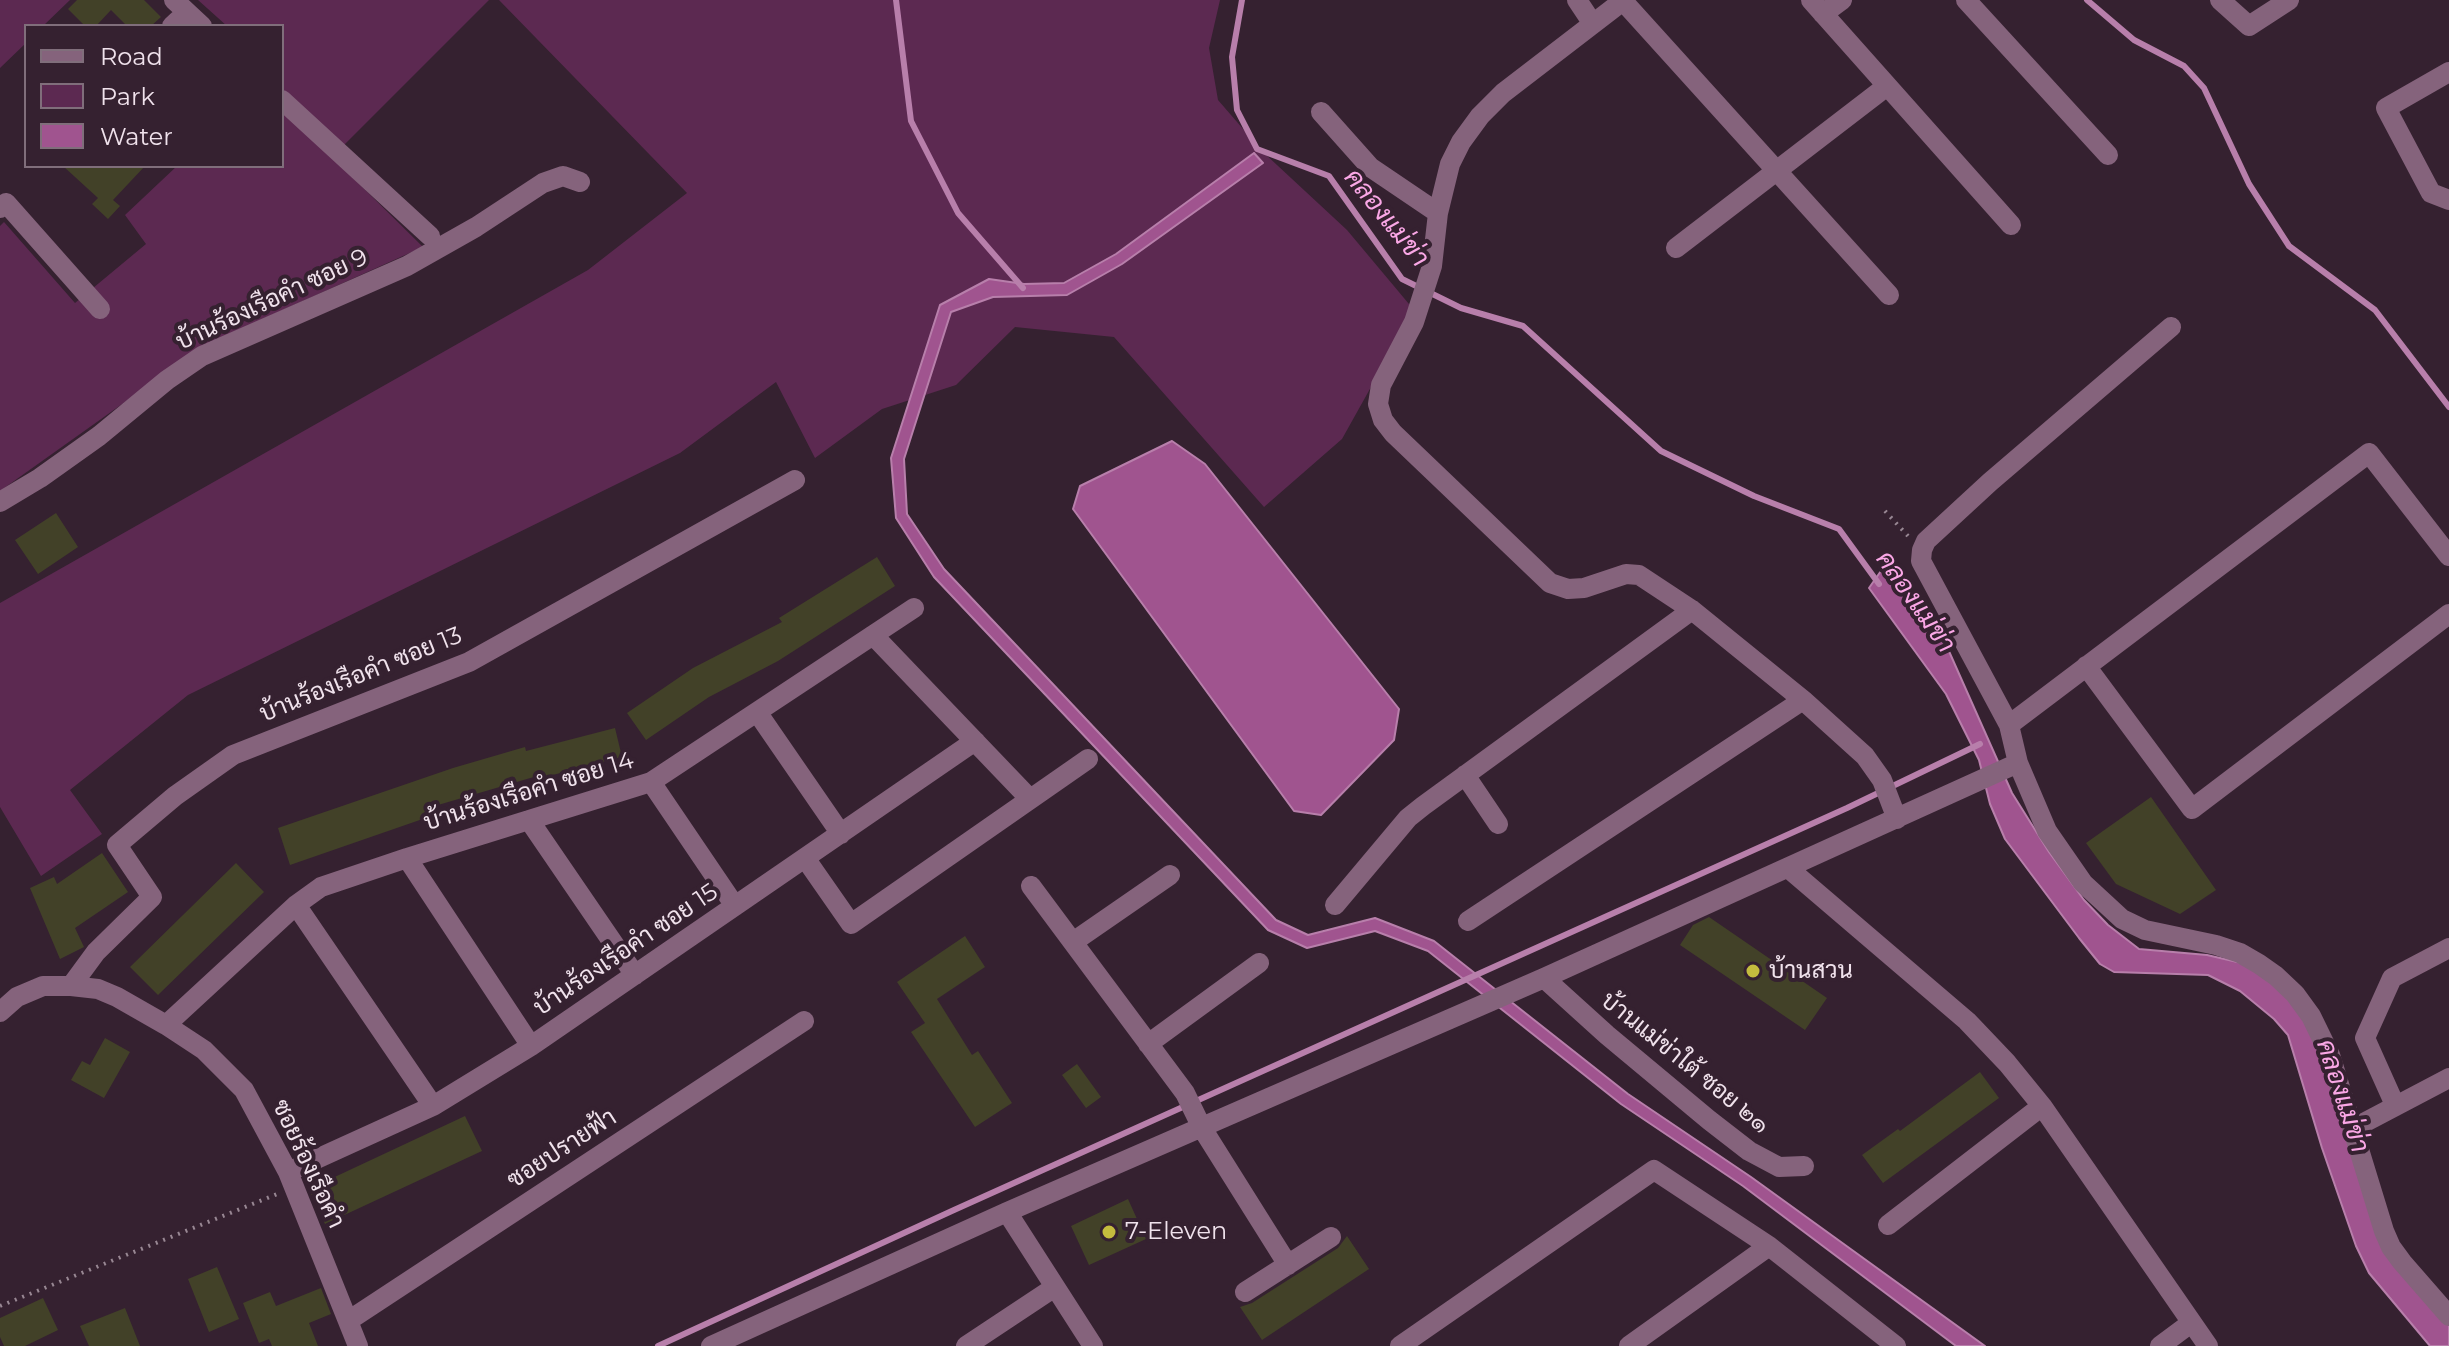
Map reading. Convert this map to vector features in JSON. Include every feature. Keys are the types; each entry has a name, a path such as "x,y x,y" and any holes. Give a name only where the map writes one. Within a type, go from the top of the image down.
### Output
{"street":[{"path":"1577,0 1593,24"},
{"path":"1889,295 1624,0 1503,93 1480,116 1461,142 1450,164 1438,213 1432,266 1414,322 1381,385 1378,404 1383,420 1393,433 1550,583 1568,589 1584,588 1626,574 1639,575 1692,610 1803,700 1865,756 1886,790 1897,819"},
{"path":"1842,0 1817,7 2011,225"},
{"path":"1966,0 2108,155"},
{"path":"2220,0 2249,26 2289,0"},
{"path":"2449,72 2386,108 2431,193 2449,200"},
{"path":"1676,248 1887,86"},
{"path":"284,102 430,236"},
{"path":"1321,112 1370,167 1438,213"},
{"name":"บ้านร้องเรือคำ ซอย 9","path":"0,502 99,436 167,380 202,356 407,266 476,227 543,183 563,176 580,182"},
{"path":"0,208 6,203 100,309"},
{"path":"2171,327 1926,541 1921,561 2009,725 2018,763 2047,831 2083,883 2122,919 2145,930 2240,953 2276,976 2295,994 2311,1016 2322,1036 2354,1128 2391,1247 2449,1316"},
{"path":"2009,725 2369,453 2449,556"},
{"name":"บ้านร้องเรือคำ ซอย 13","path":"71,986 96,952 152,897 117,845 175,796 221,763 233,755 469,662 795,480"},
{"name":"บ้านร้องเรือคำ ซอย 14","path":"166,1025 296,905 321,887 651,782 914,608"},
{"path":"1335,905 1408,818 1692,610"},
{"path":"2086,666 2192,809 2449,614"},
{"path":"873,635 1030,799"},
{"path":"1468,921 1803,700"},
{"path":"757,712 841,834"},
{"name":"บ้านร้องเรือคำ ซอย 15","path":"292,1179 433,1106 531,1046 975,741"},
{"path":"805,858 851,924 1088,759"},
{"path":"711,1346 1007,1212 1518,990 2018,763"},
{"path":"1465,775 1498,824"},
{"path":"651,782 735,906"},
{"path":"529,820 635,975"},
{"path":"407,858 531,1046"},
{"path":"1788,868 1967,1021 2007,1063 2042,1106 2208,1346"},
{"path":"1073,942 1170,875"},
{"path":"1031,886 1185,1093 1202,1128 1288,1265"},
{"path":"296,905 433,1106"},
{"path":"2395,1105 2365,1038 2392,978 2449,948"},
{"path":"1148,1044 1259,963"},
{"name":"บ้านแม่ข่าใต้ ซอย ๒๑","path":"1544,978 1607,1035 1749,1151 1779,1167 1804,1166"},
{"name":"ซอยร้องเรือคำ","path":"0,1012 17,997 43,986 98,989 166,1025 204,1050 244,1090 292,1179 358,1346"},
{"name":"ซอยปรายฟ้า","path":"348,1321 804,1021"},
{"path":"2354,1128 2449,1078"},
{"path":"1888,1225 2042,1106"},
{"path":"1400,1346 1654,1170 1769,1246 1893,1345"},
{"path":"1007,1212 1093,1346"},
{"path":"1245,1292 1331,1237"},
{"path":"1629,1346 1769,1246"},
{"path":"966,1346 1055,1287"},
{"path":"2160,1346 2191,1323"}],"path":[{"path":"1885,511 1922,550"},
{"path":"0,1306 292,1179"}],"green space":[{"path":"0,0 70,0 45,24 24,24 24,45 0,68"},
{"path":"198,0 489,0 332,157 423,247 205,345 0,491 0,226 4,222 75,303 146,244 125,215 175,168 284,168 284,24 225,24"},
{"path":"499,0 1220,0 1209,48 1218,100 1263,152 1347,230 1414,310 1342,439 1264,507 1114,337 1015,327 956,385 882,409 815,458 776,382 680,453 188,695 70,790 102,834 41,876 0,807 0,603 588,270 687,193"}],"water":[{"path":"1254,153 1263,163 1122,264 1067,295 993,297 951,312 904,459 907,514 944,569 1276,920 1308,935 1375,918 1434,941 1628,1094 1751,1177 1985,1346 1956,1346 1743,1186 1621,1104 1428,951 1375,931 1307,948 1268,930 934,577 896,518 891,458 940,305 989,279 1024,284 1064,283 1116,254"},
{"path":"1172,441 1205,464 1399,709 1394,740 1321,815 1294,811 1073,509 1080,486"},
{"path":"1883,568 1922,612 1948,649 2012,793 2084,900 2108,925 2139,949 2207,955 2259,967 2313,1024 2381,1237 2449,1321 2449,1346 2430,1346 2369,1273 2356,1246 2322,1148 2288,1035 2274,1019 2240,991 2208,975 2114,972 2100,964 2005,839 1990,804 1979,760 1946,694 1869,588"}],"building":[{"path":"77,0 144,0 161,17 153,24 125,24 111,10 98,24 83,24 68,9"},
{"path":"65,168 143,168 113,200 120,206 108,219 92,204 98,198"},
{"path":"56,513 78,547 38,574 15,540"},
{"path":"877,557 895,586 778,661 709,697 646,740 627,713 693,668 782,622 779,618"},
{"path":"615,728 622,757 545,777 544,774 438,805 440,813 290,865 278,828 453,768 525,747 526,751"},
{"path":"2151,797 2216,890 2180,914 2116,884 2086,843"},
{"path":"102,853 128,892 75,928 84,947 60,959 30,888 54,877 57,884"},
{"path":"236,863 264,892 158,995 130,967"},
{"name":"บ้านสวน","path":"1709,917 1827,998 1805,1030 1680,945 1693,925"},
{"path":"965,936 985,967 937,999 972,1055 978,1051 1012,1103 975,1127 911,1032 925,1023 897,982"},
{"path":"105,1038 130,1052 104,1098 71,1080 82,1061 90,1065"},
{"path":"1077,1064 1101,1097 1086,1108 1062,1075"},
{"path":"1980,1072 1999,1098 1883,1183 1862,1155"},
{"path":"465,1116 482,1151 325,1224 309,1189"},
{"name":"7-Eleven","path":"1128,1199 1146,1239 1089,1265 1071,1226"},
{"path":"1347,1236 1369,1269 1262,1340 1240,1307 1252,1303 1338,1248"},
{"path":"217,1267 239,1319 209,1332 188,1279"},
{"path":"321,1288 331,1314 309,1323 318,1346 272,1346 269,1339 259,1343 243,1303 270,1292 276,1306"},
{"path":"43,1298 58,1330 25,1346 4,1346 0,1337 0,1318"},
{"path":"125,1308 140,1346 89,1346 80,1326"}],"waterway":[{"path":"896,0 911,121 958,213 1023,288"},
{"name":"คลองแม่ข่า","path":"1242,0 1232,57 1237,110 1257,149 1329,176 1402,279 1461,308 1523,326 1661,451 1754,496 1839,529 1879,584"},
{"path":"2087,0 2134,40 2184,66 2204,88 2249,184 2289,246 2375,310 2449,407"},
{"path":"658,1346 1847,808 1980,744"}],"place":[{"name":"บ้านสวน","path":"1753,971"},
{"name":"7-Eleven","path":"1109,1232"}]}
